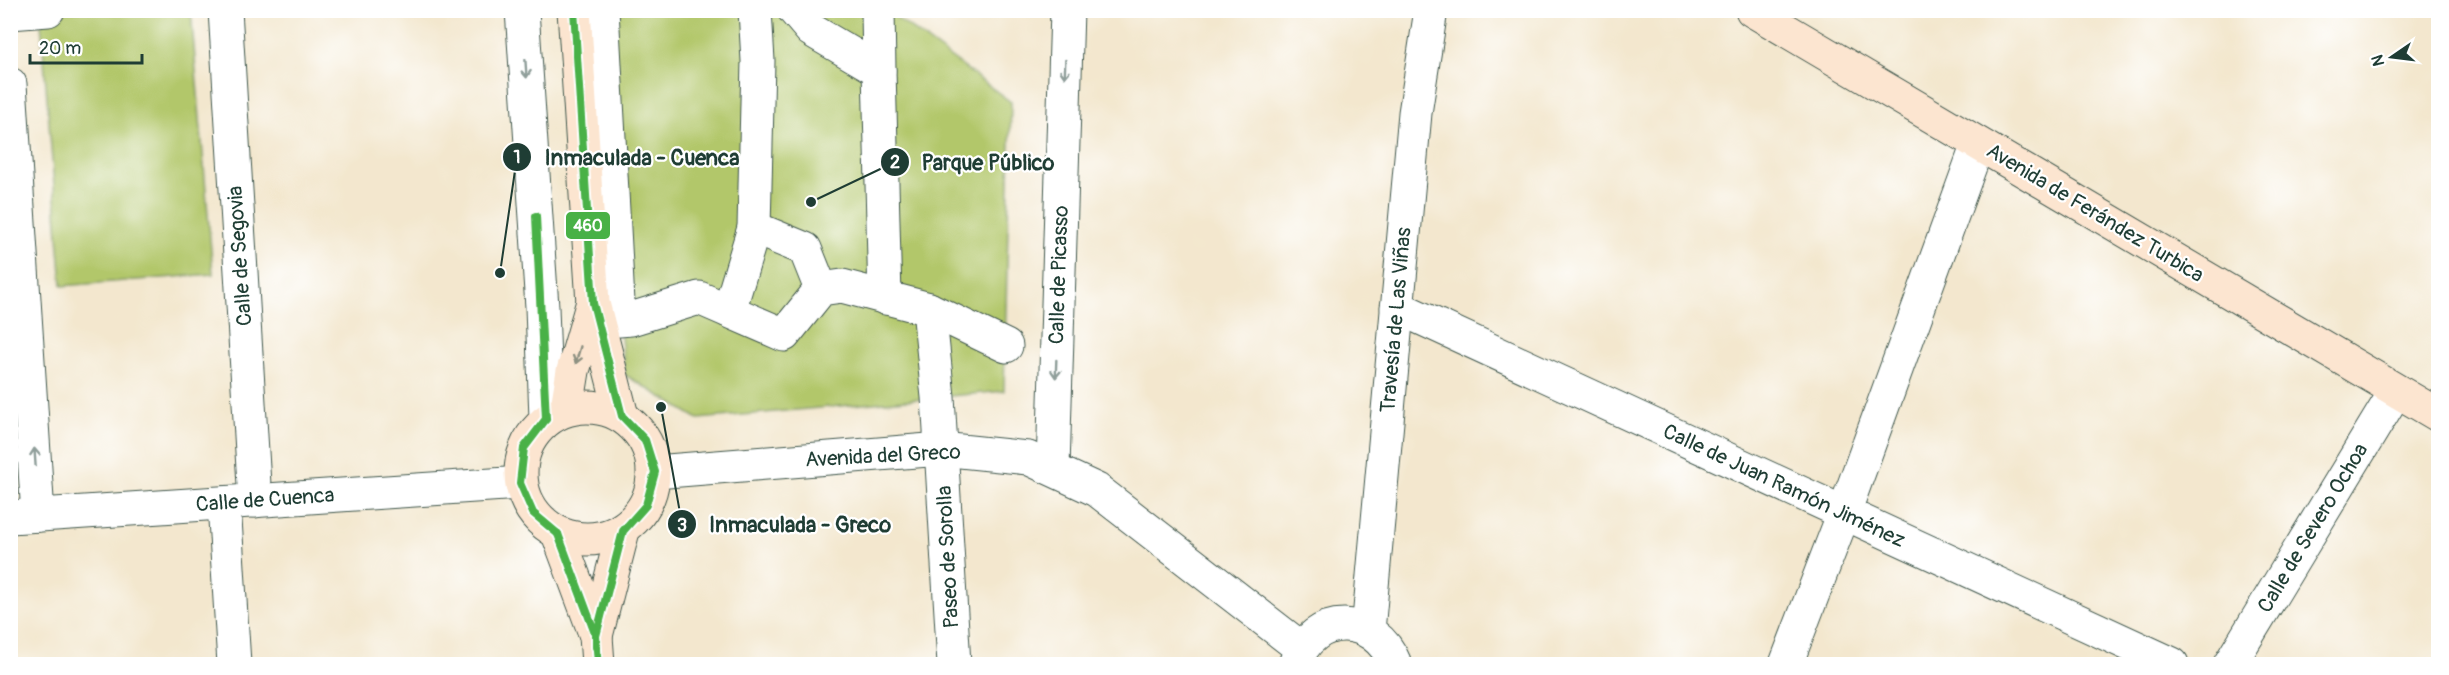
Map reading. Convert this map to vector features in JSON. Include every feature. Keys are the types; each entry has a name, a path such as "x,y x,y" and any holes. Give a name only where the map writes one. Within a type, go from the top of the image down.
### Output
{"street":[{"path":"10,13 48,10"},
{"name":"Calle de Segovia","path":"225,10 239,502 234,664"},
{"path":"522,10 542,307 557,414"},
{"path":"574,10 593,303 622,416"},
{"path":"602,10 619,320 631,319 699,298 784,334 821,289 842,286 929,309 1006,346"},
{"path":"729,310 754,228 758,61 755,10"},
{"path":"794,10 811,30 879,70"},
{"path":"878,10 885,298"},
{"name":"Calle de Picasso","path":"1053,468 1066,10"},
{"name":"Travesía de Las Viñas","path":"1368,631 1415,113 1431,10"},
{"name":"Avenida de Ferández Turbica","path":"1752,10 2439,416"},
{"path":"10,84 24,516"},
{"path":"1786,664 1844,513 1978,144"},
{"path":"754,228 805,249 821,289"},
{"path":"593,303 573,371 557,414 524,448 520,483 533,513 558,534 590,541 623,531"},
{"name":"Calle de Juan Ramón Jiménez","path":"1396,307 2172,664"},
{"name":"Paseo de Sorolla","path":"929,309 941,449 954,664"},
{"name":"Calle de Severo Ochoa","path":"2230,664 2396,390"},
{"path":"557,414 590,405 622,416 645,440 655,472 646,505 623,531 597,650"},
{"name":"Avenida del Greco","path":"655,472 941,449 1029,458 1097,490 1298,656"},
{"name":"Calle de Cuenca","path":"24,516 520,483"},
{"path":"558,534 597,650"},
{"path":"1298,656 1311,637 1323,630 1338,626 1353,626 1368,631 1380,639 1390,652 1395,664"}],"green space":[{"path":"40,11 191,11 213,274 62,286"},
{"path":"602,11 887,11 1011,102 1004,391 698,419 625,375 619,320"}],"transit line":[{"name":"460","path":"574,10 593,303 622,416 645,440 655,472 646,505 623,531 596,636 598,664"},
{"name":"460","path":"536,216 546,419"},
{"name":"460","path":"546,419 524,448 520,483 533,513 558,534"},
{"name":"460","path":"558,534 596,636 596,647"}],"place":[{"name":"Parque Público","path":"811,202"},
{"name":"Inmaculada - Cuenca","path":"500,273"},
{"name":"Inmaculada - Greco","path":"661,407"}]}
